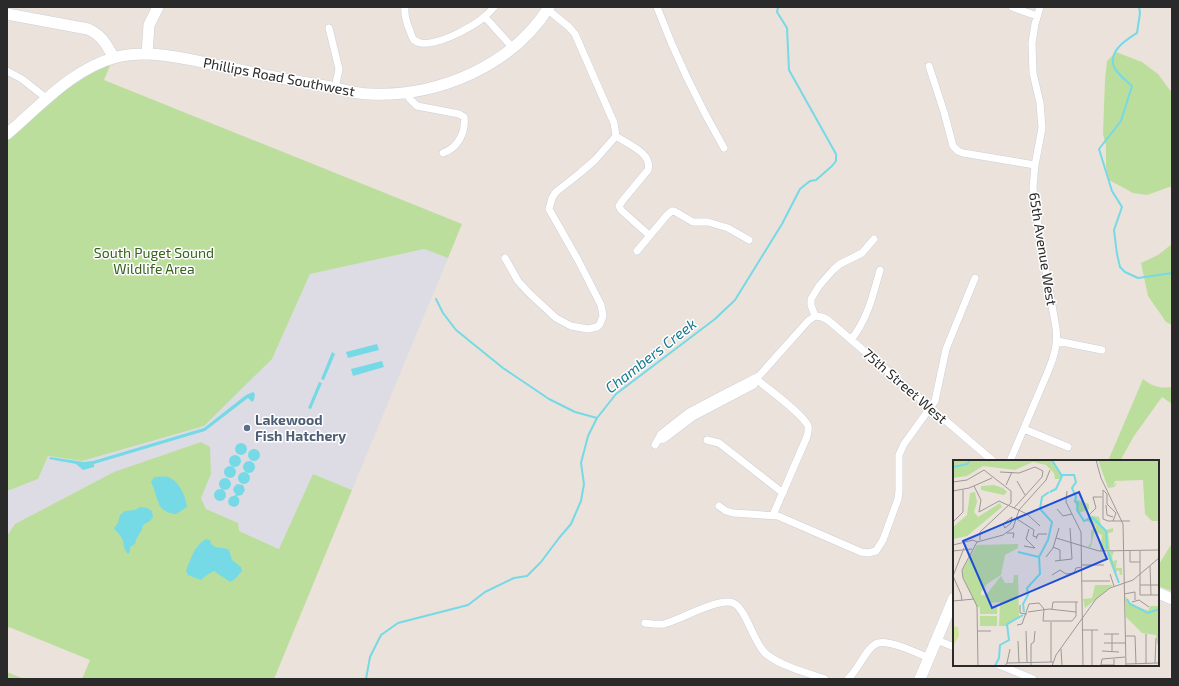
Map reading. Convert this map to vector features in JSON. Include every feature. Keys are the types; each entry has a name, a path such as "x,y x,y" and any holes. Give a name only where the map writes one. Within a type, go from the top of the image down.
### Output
{"street":[{"path":"147,54 149,25 158,7"},
{"path":"405,7 408,25 413,38 422,43 429,44 445,39 467,28 485,17 494,7"},
{"path":"656,7 669,39 724,148"},
{"path":"1012,7 1037,16"},
{"name":"65th Avenue West","path":"1010,460 1055,354 1057,341 1035,208 1033,187 1035,165 1042,128 1040,103 1032,62 1033,37 1040,7"},
{"path":"548,8 575,34 614,123 616,136 642,153 648,162 648,170 623,200 620,208 650,236"},
{"name":"Phillips Road Southwest","path":"7,134 46,98 84,71 114,58 147,54 192,60 299,82 368,94 392,95 424,89 462,77 496,60 528,33 548,8"},
{"path":"7,14 88,29 102,38 114,58"},
{"path":"485,17 512,48"},
{"path":"329,28 338,69 335,88"},
{"path":"929,66 944,112 952,144 956,149 964,153 1035,165"},
{"path":"7,71 22,79 46,98"},
{"path":"406,92 417,106 459,114 464,117 464,124 458,142 451,149 443,153"},
{"path":"505,258 518,281 556,318 571,326 588,329 597,327 600,324 603,316 601,305 578,260 549,210 550,203 556,192 585,169 616,136"},
{"path":"637,251 666,215 672,211 693,222 708,222 728,228 749,240"},
{"path":"657,442 664,439 692,417 754,385 756,379 766,370 808,321 815,316 811,302 812,296 818,286 840,264 862,253 874,239"},
{"path":"851,340 866,316 880,270"},
{"path":"719,506 726,511 773,515 861,552 871,553 877,550 898,499 899,455 904,444 931,408 936,396 948,345 975,278"},
{"name":"75th Street West","path":"815,316 826,319 992,460"},
{"path":"1057,341 1102,350"},
{"path":"756,379 797,414 805,422 808,428 806,439 773,515"},
{"path":"1024,429 1068,447"},
{"path":"707,440 719,443 783,493"},
{"path":"1159,593 1172,599"},
{"path":"920,679 953,600"},
{"path":"645,623 665,623 710,606 728,602 734,603 740,609 755,637 767,655 782,663 825,679"},
{"path":"937,640 953,647"},
{"path":"848,679 868,651 879,643 892,644 929,658"},
{"path":"1001,666 1033,679"}],"shaded area":[{"name":"Lakewood Fish Hatchery","path":"424,249 448,258 352,490 313,475 280,549 238,531 237,523 206,509 201,498 211,474 16,524 7,536 7,491 38,479 48,456 82,461 272,359 310,274"}],"green space":[{"path":"1116,52 1142,62 1158,74 1172,93 1172,186 1147,195 1133,193 1109,180 1106,167 1106,146 1103,134 1105,80 1107,61"},
{"name":"South Puget Sound Wildlife Area","path":"111,63 104,80 462,224 448,258 424,249 310,274 272,359 204,426 82,461 48,456 38,479 7,491 7,140 28,118 49,100"},
{"path":"1172,244 1172,325 1166,322 1148,296 1141,263 1158,255"},
{"path":"1143,379 1156,386 1164,388 1172,387 1172,404 1162,397 1134,436 1121,460 1108,460"},
{"path":"201,442 210,447 211,474 201,498 206,509 238,523 239,531 279,549 313,474 352,490 274,679 82,679 90,660 9,627 7,630 7,536 15,524 114,472"},
{"path":"1172,543 1172,591 1159,586 1159,564"},
{"path":"7,672 24,679 7,679"}],"water":[{"path":"377,344 379,350 348,358 346,352"},
{"path":"332,352 335,354 324,380 321,379"},
{"path":"382,361 384,367 353,376 351,369"},
{"path":"319,382 322,383 311,409 308,408"},
{"path":"253,392 255,394 252,402 248,398 205,431 94,464 94,467 83,470 76,464 49,459 50,457 84,462 93,461 204,428 246,395"},
{"path":"241,443 245,445 247,449 245,453 241,455 237,453 235,449 237,445"},
{"path":"254,449 258,451 260,455 258,459 254,461 250,459 248,455 250,451"},
{"path":"235,455 239,457 241,461 239,465 235,467 231,465 229,461 231,457"},
{"path":"249,461 253,463 255,467 253,471 249,473 245,471 243,467 245,463"},
{"path":"230,466 234,468 236,472 234,476 230,478 226,476 224,472 226,468"},
{"path":"244,472 248,474 250,478 248,482 244,484 240,482 238,478 240,474"},
{"path":"154,477 168,477 179,485 187,507 176,514 169,513 164,510 159,503 151,482"},
{"path":"225,478 229,480 231,484 229,488 225,490 221,488 219,484 221,480"},
{"path":"237,484 243,485 245,490 242,495 237,496 239,503 234,507 229,505 228,501 230,497 236,495 233,490"},
{"path":"220,489 224,491 226,495 224,499 220,501 216,499 214,495 216,491"},
{"path":"140,507 147,508 152,511 153,517 150,521 143,525 135,544 130,547 130,552 128,554 125,550 122,539 114,528 118,523 120,515 125,511 135,510"},
{"path":"206,539 210,540 213,546 229,550 232,560 241,567 242,571 235,579 230,582 214,571 201,580 188,575 186,571 193,553"}],"waterway":[{"name":"Chambers Creek","path":"366,679 370,657 381,635 398,623 468,605 485,592 514,578 527,576 541,562 571,524 581,501 584,484 581,463 588,436 597,418 616,394 715,319 735,300 782,224 800,189 810,181 816,180 836,161 836,154 789,70 787,28 777,12 778,7"},
{"path":"1139,7 1140,13 1137,33 1119,47 1113,61 1117,72 1132,86 1121,121 1099,149 1112,191 1122,207 1114,230 1120,267 1125,272 1138,278 1172,273"},
{"path":"436,299 443,313 456,330 503,368 549,399 575,412 597,418"}],"place":[{"name":"Lakewood Fish Hatchery","path":"247,428"}]}
